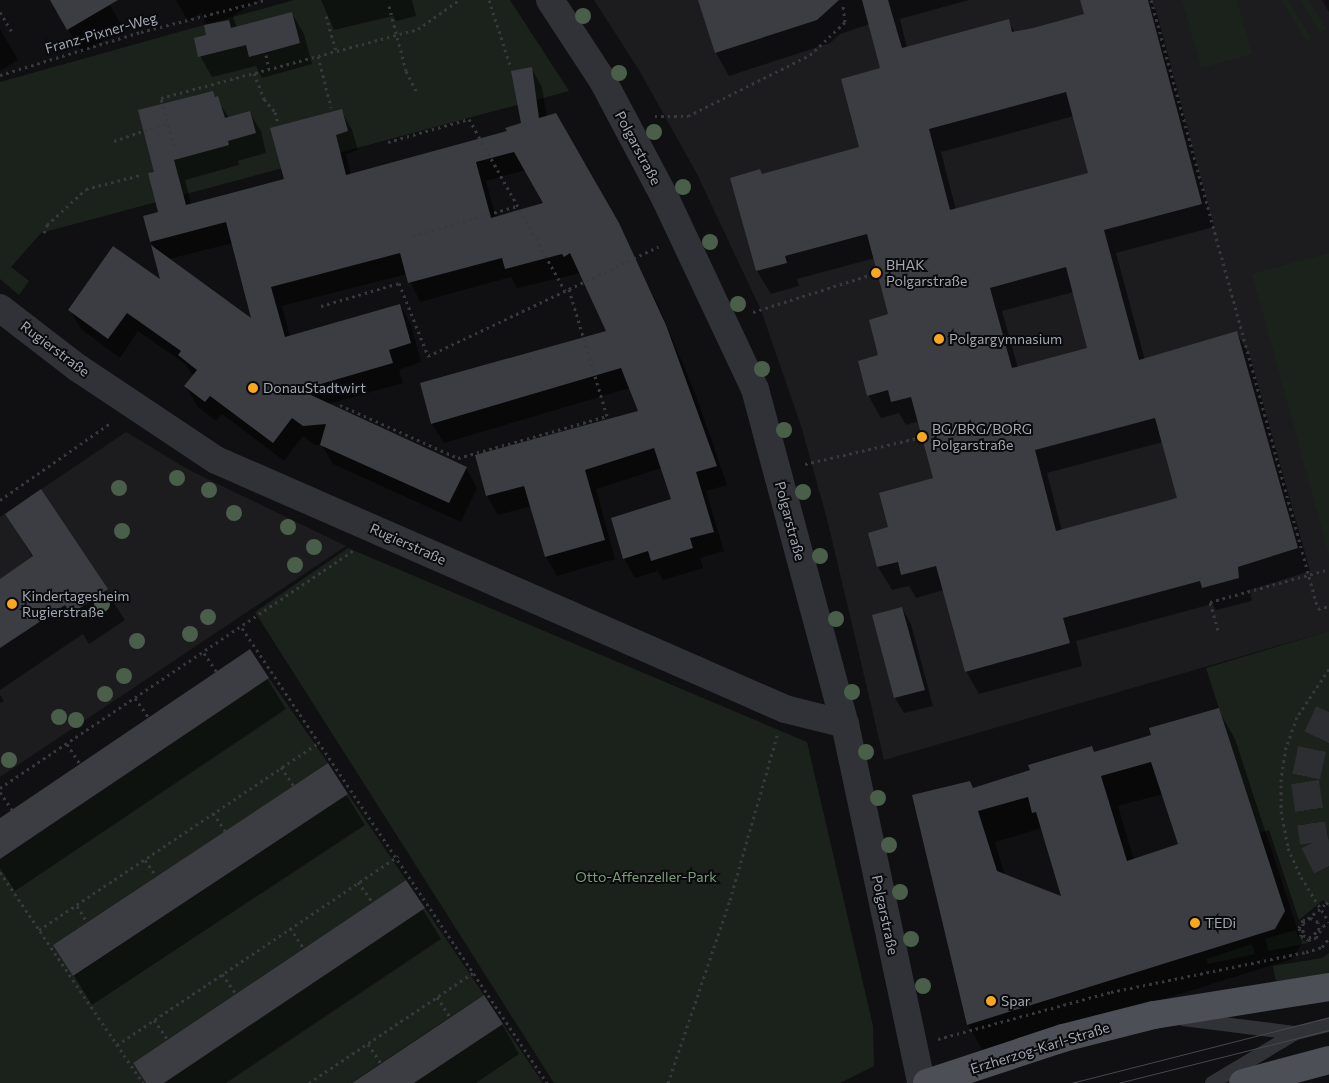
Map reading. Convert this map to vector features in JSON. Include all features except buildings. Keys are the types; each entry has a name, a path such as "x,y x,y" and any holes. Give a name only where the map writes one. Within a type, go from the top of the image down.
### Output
{"main road":[{"name":"Erzherzog-Karl-Straße","path":"927,1083 1063,1038 1154,1015 1329,986"},
{"path":"1243,1083 1329,1060"}],"street":[{"name":"Polgarstraße","path":"550,0 603,82 657,183 755,389 845,724 920,1083"},
{"name":"Rugierstraße","path":"0,308 78,368 216,460 785,709 845,724"}],"lane":[{"name":"Erzherzog-Karl-Straße","path":"1154,1015 1296,1033"},
{"name":"Erzherzog-Karl-Straße","path":"1212,1083 1296,1033 1329,1025"}],"path":[{"name":"Franz-Pixner-Weg","path":"0,75 140,32 266,0"},
{"path":"174,146 162,98 418,29 459,0"},
{"path":"489,0 511,68"},
{"path":"1151,0 1308,575 1318,609 1329,606"},
{"path":"389,6 406,71 416,93"},
{"path":"655,116 688,116 810,55 845,22 843,6"},
{"path":"0,12 12,32"},
{"path":"326,16 336,51"},
{"path":"266,55 270,69"},
{"path":"318,56 331,107"},
{"path":"254,73 264,99 275,112 278,123"},
{"path":"388,142 470,119 564,292"},
{"path":"114,141 167,123"},
{"path":"44,233 47,225 86,189 140,175"},
{"path":"413,236 517,206"},
{"path":"321,306 399,284 428,356 658,248"},
{"path":"752,312 876,273"},
{"path":"340,405 458,458 607,416 569,289"},
{"path":"0,500 118,419"},
{"path":"804,464 922,437"},
{"path":"12,810 0,790 242,628 362,544"},
{"path":"1218,630 1210,602 1326,570"},
{"path":"242,628 398,856 547,1083"},
{"path":"204,653 217,672"},
{"path":"1327,902 1303,923 1303,934 1309,938 1319,930 1318,922 1311,918 1303,920 1299,928 1301,936 1308,940 1316,938 1323,926 1329,923 1301,877 1288,848 1281,811 1281,779 1286,747 1297,717 1329,669"},
{"path":"136,698 149,718"},
{"path":"668,1083 730,900 779,729"},
{"path":"40,930 320,742"},
{"path":"67,744 80,764"},
{"path":"281,767 293,785"},
{"path":"213,813 225,831"},
{"path":"117,1045 398,856"},
{"path":"145,860 156,876"},
{"path":"0,872 143,1083"},
{"path":"358,882 373,903"},
{"path":"76,906 87,922"},
{"path":"290,928 304,949"},
{"path":"309,1083 474,972"},
{"path":"222,974 236,994"},
{"path":"436,998 450,1017"},
{"path":"154,1020 168,1040"},
{"path":"368,1044 381,1063"}],"shaded area":[{"path":"594,0 1322,0 1329,12 1329,631 884,760 828,523 802,429 761,310 697,174 639,70"},
{"path":"126,432 189,470 346,546 0,777 0,517"}],"green space":[{"path":"294,0 510,0 569,91 41,233 11,267 29,281 19,295 0,279 0,82"},
{"path":"1182,0 1237,0 1252,54 1201,68"},
{"path":"1281,0 1288,0 1311,38 1306,41"},
{"path":"1300,0 1308,0 1326,29 1320,33"},
{"path":"1329,253 1329,555 1252,274"},
{"name":"Otto-Affenzeller-Park","path":"348,548 807,742 873,1026 874,1066 840,1083 554,1083 255,612"},
{"path":"1329,631 1329,907 1323,900 1299,920 1269,830 1259,833 1206,668"},
{"path":"269,678 328,763 53,945 74,976 348,794 406,880 133,1063 146,1083 0,1083 0,859"},
{"path":"425,908 484,995 351,1083 164,1083"},
{"path":"1296,930 1298,937 1308,943 1269,951 1265,939"},
{"path":"1252,944 1255,954 1208,964 1206,959"},
{"path":"1329,953 1329,974 1277,981 1275,978 1273,966 1322,958"},
{"path":"503,1024 543,1083 414,1083"}],"tunnel":[{"path":"1329,712 1312,749 1305,782 1314,842 1329,872"}],"tram line":[{"path":"1071,1083 1329,1017"},
{"path":"1118,1083 1329,1030"}],"place":[{"name":"BHAK Polgarstraße","path":"876,273"},
{"name":"Polgargymnasium","path":"939,339"},
{"name":"DonauStadtwirt","path":"253,388"},
{"name":"BG/BRG/BORG Polgarstraße","path":"922,437"},
{"name":"Kindertagesheim Rugierstraße","path":"12,604"},
{"name":"TEDi","path":"1195,923"},
{"name":"Spar","path":"991,1001"}]}
